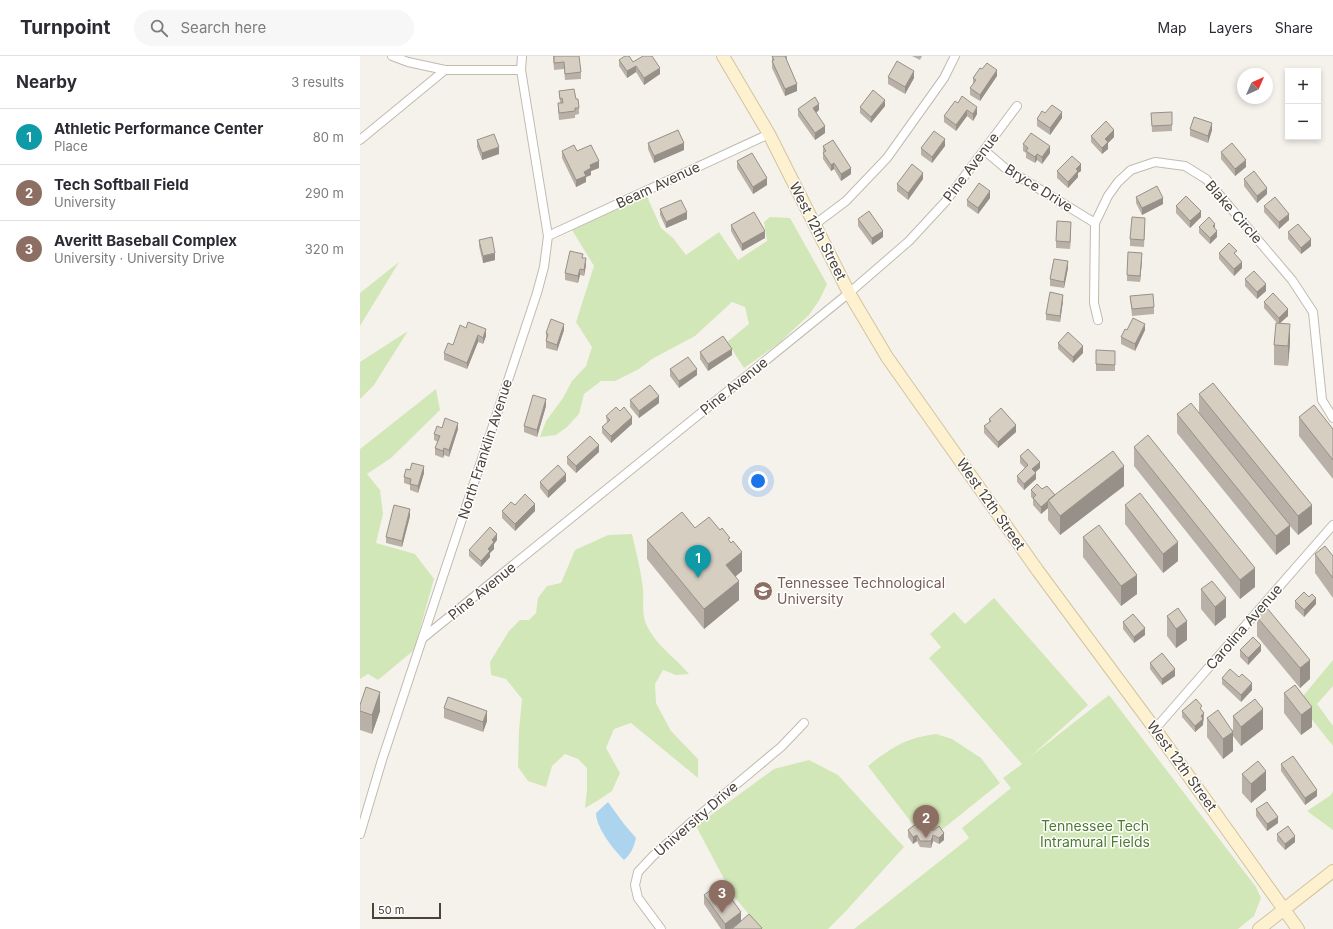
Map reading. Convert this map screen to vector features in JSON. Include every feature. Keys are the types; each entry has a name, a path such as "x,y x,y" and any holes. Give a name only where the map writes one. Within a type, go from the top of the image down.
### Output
{"main road":[{"name":"West 12th Street","path":"723,56 769,134 849,293 887,357 1038,571 1155,729 1298,929"},
{"path":"1259,929 1333,872"}],"street":[{"path":"392,56 408,62 445,70 521,70"},
{"name":"North Franklin Avenue","path":"360,834 382,760 537,293 544,266 548,236 521,70 522,56"},
{"path":"814,225 846,201 887,158 944,78 955,56"},
{"path":"360,140 445,70"},
{"name":"Pine Avenue","path":"423,639 849,293 909,241 946,201 1017,106"},
{"name":"Beam Avenue","path":"548,236 769,134"},
{"name":"Bryce Drive","path":"984,150 1005,168 1095,223"},
{"name":"Blake Circle","path":"1098,320 1094,303 1095,223 1108,196 1118,182 1131,170 1155,162 1185,166 1206,179 1292,280 1313,312 1322,400 1333,418"},
{"name":"Carolina Avenue","path":"1155,729 1333,525"},
{"name":"University Drive","path":"662,929 638,898 635,885 638,872 653,856 696,818 781,747 804,723"}],"green space":[{"path":"646,194 661,228 673,238 686,255 719,232 738,260 767,241 764,222 770,217 790,218 827,284 820,299 809,315 778,344 744,368 727,342 749,324 745,307 732,302 695,336 652,359 639,369 615,381 601,381 584,394 579,414 567,427 556,435 540,437 546,421 563,398 572,381 586,366 592,347 576,322 594,266 572,230"},
{"path":"399,262 360,326 360,293"},
{"path":"408,331 374,385 360,399 360,362"},
{"path":"436,389 440,410 391,458 367,474 380,490 383,514 376,543 415,554 434,579 414,650 378,680 368,674 360,679 360,449"},
{"path":"632,534 643,589 644,619 652,635 689,674 676,675 663,670 655,684 656,703 671,731 698,759 698,778 631,723 614,729 606,748 620,773 612,791 585,808 587,768 578,759 565,754 552,766 546,787 528,781 518,767 522,699 506,679 491,675 490,662 509,631 520,620 529,620 536,613 538,598 547,586 561,583 575,550 608,535"},
{"name":"Tennessee Tech Intramural Fields","path":"994,598 1088,705 1030,757 1109,695 1256,887 1261,898 1254,916 1238,929 854,929 969,838 962,828 1011,788 1003,778 1022,764 929,658 941,647 930,634 954,612 965,624"},
{"path":"1333,660 1333,686 1317,704 1333,726 1333,746 1298,702"},
{"path":"936,734 952,739 981,758 1000,783 939,832 921,835 868,766 900,744 916,738"},
{"path":"809,760 838,775 904,847 828,929 761,929 732,894 696,826 774,769"},
{"path":"1333,791 1333,830 1307,811 1331,795"}],"water":[{"path":"608,802 636,838 632,850 624,860 615,851 602,832 597,819 596,813"}],"building":[{"path":"554,56 579,56 581,72 565,74 564,62 554,63"},
{"path":"625,56 629,56 633,62 643,56 652,56 660,68 644,78 636,66 627,71 619,60"},
{"path":"772,56 785,56 797,84 785,89 772,61 774,60"},
{"path":"897,61 914,71 905,87 888,77"},
{"path":"987,63 997,70 980,95 970,88 976,80 973,78 980,68 982,69"},
{"path":"574,89 576,99 578,99 579,108 575,108 575,111 559,113 558,103 563,103 562,98 560,99 559,91"},
{"path":"873,90 885,100 871,117 860,107"},
{"path":"962,96 977,107 973,114 967,110 956,125 944,116 955,101 958,103"},
{"path":"815,97 819,104 813,108 825,126 815,133 798,109"},
{"path":"1052,105 1062,112 1050,128 1037,119 1042,111 1045,113"},
{"path":"1172,112 1172,125 1152,126 1151,113"},
{"path":"1194,117 1212,123 1208,136 1190,129"},
{"path":"1106,121 1114,130 1105,139 1108,142 1102,148 1091,136"},
{"path":"678,130 684,143 654,156 648,143"},
{"path":"934,131 945,139 932,157 921,148"},
{"path":"1031,133 1050,146 1042,157 1037,154 1035,157 1026,151 1028,148 1023,144"},
{"path":"494,134 499,147 482,153 477,140"},
{"path":"833,140 851,168 841,174 834,163 831,165 823,153 826,151 823,146"},
{"path":"1232,143 1246,160 1235,169 1221,152"},
{"path":"574,145 577,151 591,145 599,161 590,165 591,168 584,172 586,176 576,180 562,151"},
{"path":"752,153 767,178 753,187 737,161"},
{"path":"1072,156 1081,164 1076,169 1078,171 1068,182 1057,171"},
{"path":"912,164 923,173 908,193 897,184"},
{"path":"1254,171 1267,188 1257,196 1244,179"},
{"path":"979,183 990,191 978,208 967,200"},
{"path":"1157,186 1163,198 1142,208 1136,197"},
{"path":"1186,196 1201,211 1190,221 1176,206"},
{"path":"1275,197 1289,214 1279,222 1264,206"},
{"path":"681,200 687,212 666,222 660,209"},
{"path":"869,211 883,231 872,238 858,219"},
{"path":"754,212 765,231 742,244 731,225"},
{"path":"1132,217 1145,218 1144,240 1130,239"},
{"path":"1209,217 1215,224 1213,226 1217,231 1210,238 1199,227"},
{"path":"1057,221 1071,222 1070,242 1056,241"},
{"path":"1298,224 1311,239 1301,248 1288,232"},
{"path":"492,237 495,253 483,256 479,240"},
{"path":"1229,243 1237,251 1234,253 1242,262 1234,269 1219,253"},
{"path":"570,251 583,254 582,258 586,258 584,270 580,269 578,276 565,273"},
{"path":"1128,252 1142,253 1140,276 1127,275"},
{"path":"1054,259 1068,261 1064,282 1050,279"},
{"path":"1254,271 1266,284 1257,292 1245,279"},
{"path":"1050,292 1063,295 1060,316 1046,314"},
{"path":"1273,293 1288,309 1279,318 1264,302"},
{"path":"1153,294 1154,307 1132,309 1130,296"},
{"path":"1133,318 1145,324 1135,344 1121,337 1125,329 1127,330"},
{"path":"551,319 564,324 557,345 546,341 548,334 546,333"},
{"path":"468,322 486,329 483,338 478,335 467,363 444,353 448,343 453,345 460,325 466,328"},
{"path":"1276,323 1290,324 1288,346 1274,345"},
{"path":"1068,332 1083,346 1073,357 1058,343"},
{"path":"723,336 732,349 708,364 700,352"},
{"path":"1096,350 1115,351 1115,365 1096,364"},
{"path":"688,357 697,369 679,381 670,369"},
{"path":"1213,383 1312,505 1298,516 1199,394"},
{"path":"650,385 659,396 639,411 630,400"},
{"path":"533,395 546,399 537,430 524,426"},
{"path":"1191,403 1290,525 1276,536 1177,414"},
{"path":"1314,405 1333,429 1333,460 1299,417"},
{"path":"616,407 620,411 624,407 632,417 611,436 602,427 610,420 606,416"},
{"path":"1001,408 1016,425 998,442 984,426 991,421 989,419"},
{"path":"445,418 458,423 449,450 444,448 443,451 435,448 440,436 434,434 437,426 442,428"},
{"path":"1148,435 1255,568 1240,580 1134,447"},
{"path":"590,436 599,445 576,466 567,457"},
{"path":"1028,449 1040,462 1032,469 1036,473 1024,484 1017,476 1028,465 1020,456"},
{"path":"1113,451 1124,466 1060,516 1048,500"},
{"path":"412,463 424,466 418,486 410,484 411,479 404,477 406,469 410,470"},
{"path":"558,465 566,474 548,491 540,482"},
{"path":"1037,484 1042,489 1047,486 1055,495 1041,507 1033,498 1036,495 1031,490"},
{"path":"1140,493 1178,542 1163,554 1125,505"},
{"path":"525,494 535,504 515,524 502,511 511,502 515,505"},
{"path":"394,505 410,509 402,541 386,537"},
{"path":"682,512 695,528 709,517 720,530 722,528 730,538 728,539 731,543 733,541 742,552 726,565 739,581 704,609 647,540"},
{"path":"1099,525 1137,575 1121,586 1083,537"},
{"path":"490,527 497,534 492,540 494,542 488,549 490,551 481,561 469,550"},
{"path":"1325,546 1333,556 1333,578 1315,554"},
{"path":"1212,581 1226,598 1215,607 1201,589"},
{"path":"1304,592 1309,597 1312,594 1316,598 1304,610 1295,601"},
{"path":"1178,608 1187,621 1176,629 1167,616"},
{"path":"1267,608 1310,660 1300,668 1257,617"},
{"path":"1133,614 1145,628 1134,637 1123,622"},
{"path":"1253,637 1261,645 1248,658 1240,650"},
{"path":"1162,653 1175,669 1162,679 1150,663"},
{"path":"1230,669 1239,677 1242,674 1252,683 1241,695 1222,678"},
{"path":"1295,685 1312,707 1301,715 1284,693"},
{"path":"366,687 380,692 372,715 360,711 360,705"},
{"path":"448,697 487,711 483,722 444,708"},
{"path":"1196,699 1202,706 1200,708 1204,713 1201,716 1203,719 1195,726 1182,711"},
{"path":"1255,699 1263,709 1241,727 1233,716"},
{"path":"1218,710 1233,732 1223,739 1207,718"},
{"path":"1293,756 1317,790 1305,798 1281,764"},
{"path":"1258,761 1266,771 1251,784 1242,774"},
{"path":"1267,802 1278,817 1267,824 1256,809"},
{"path":"917,823 921,829 934,830 939,826 944,833 939,838 933,835 931,841 920,841 917,835 913,837 908,830"},
{"path":"1288,826 1295,836 1285,844 1277,834"},
{"path":"720,883 741,912 725,924 704,895"},
{"path":"749,914 762,928 761,929 732,929"}],"place":[{"name":"Athletic Performance Center","path":"698,578"},
{"name":"Tennessee Technological University","path":"763,591"},
{"name":"Tech Softball Field","path":"926,838"},
{"name":"Averitt Baseball Complex","path":"722,913"}]}
